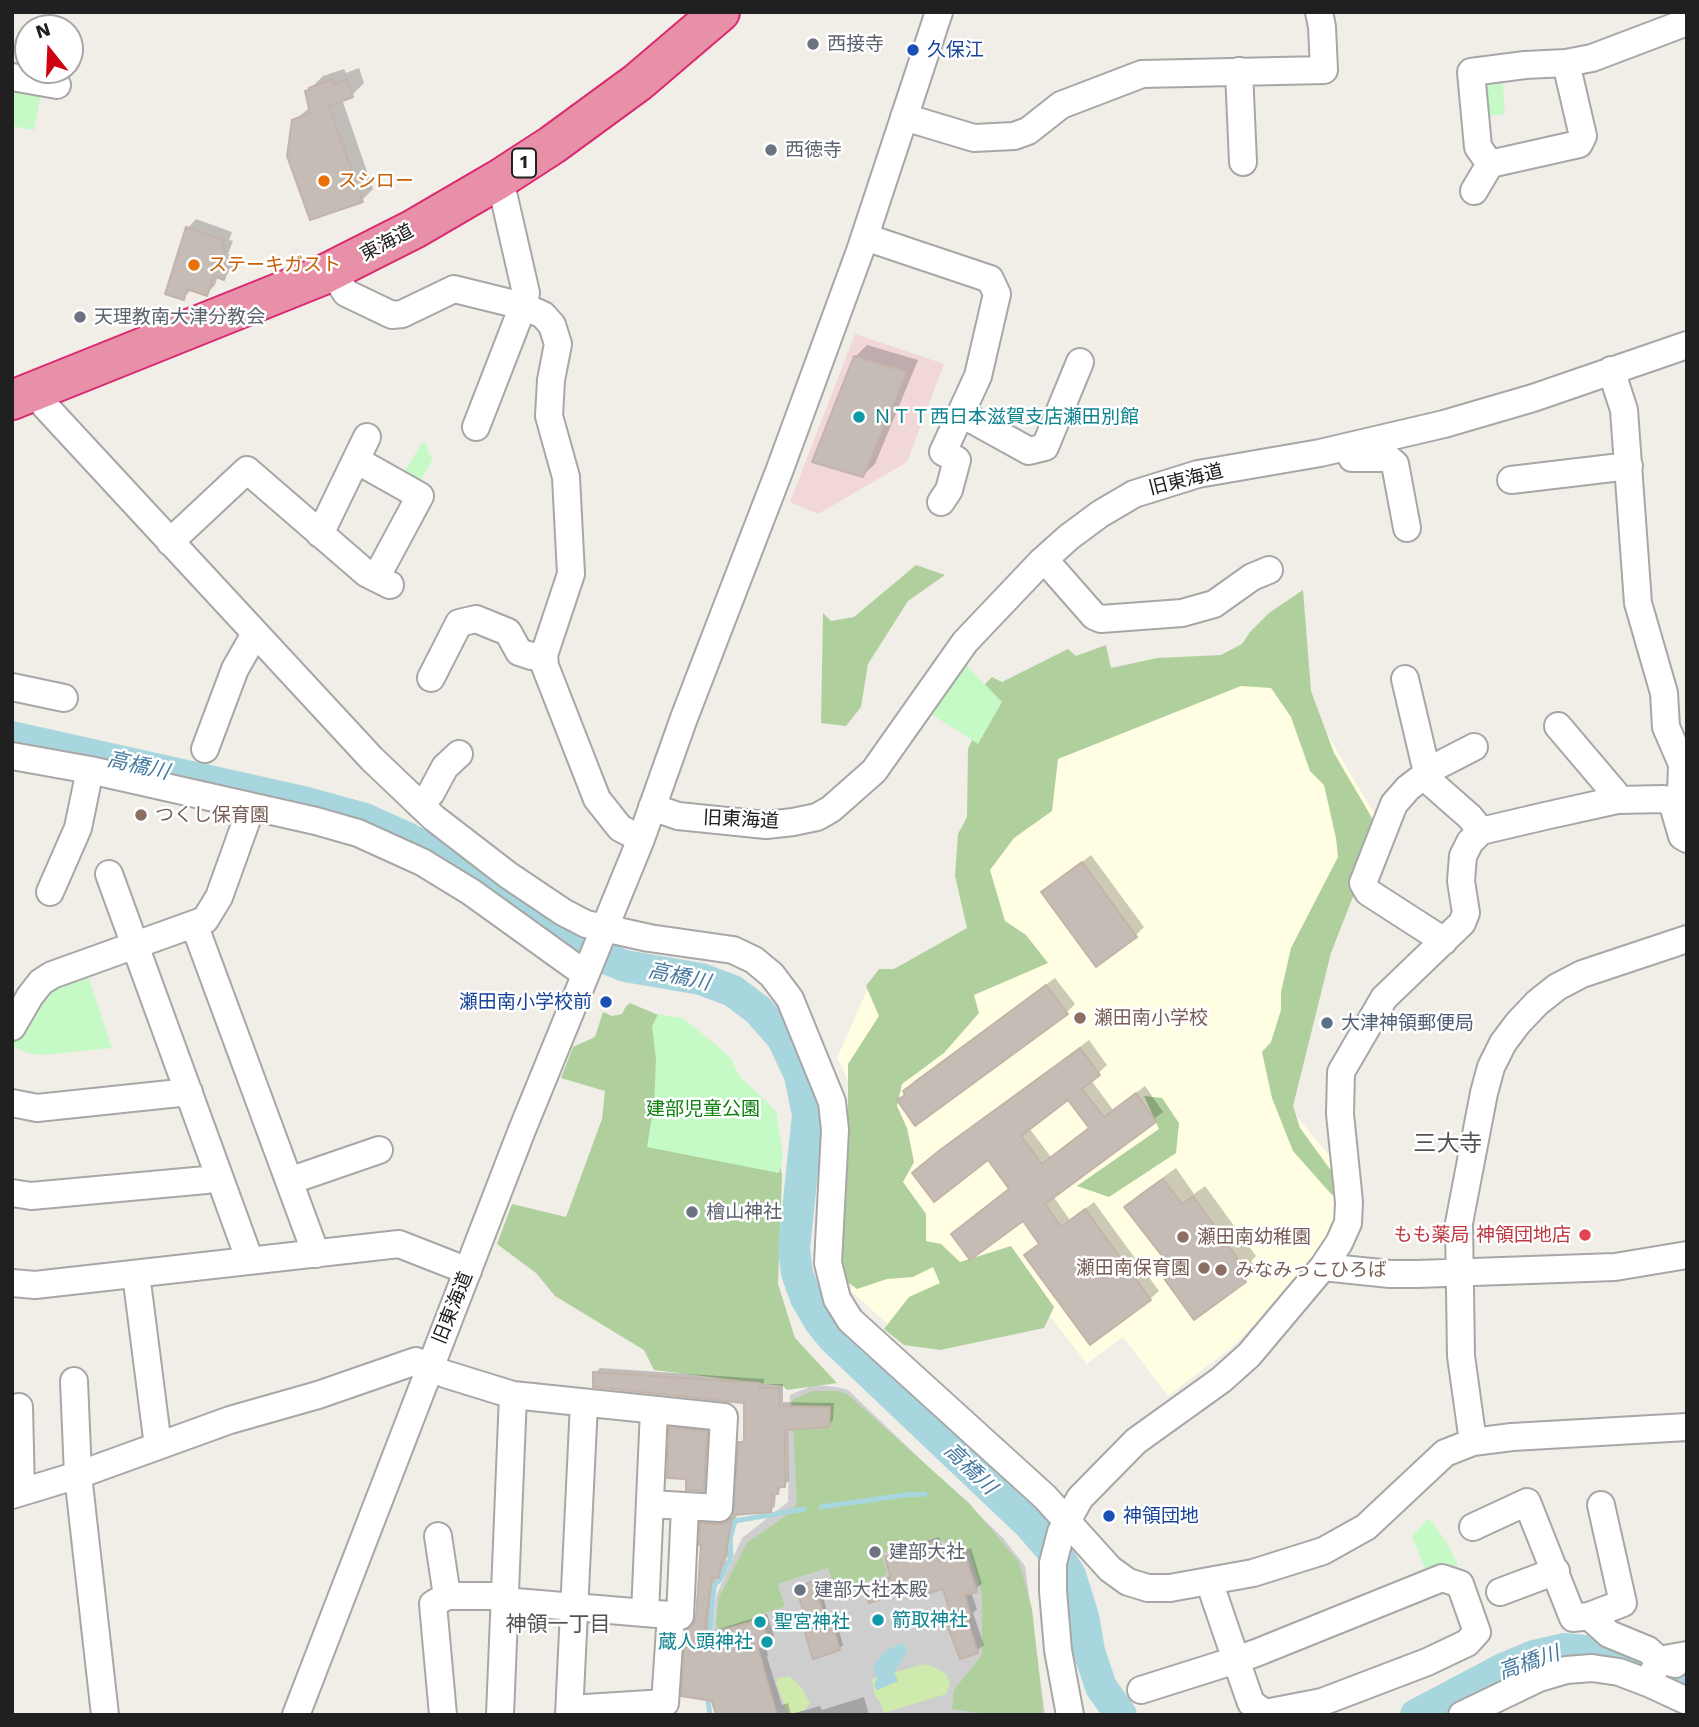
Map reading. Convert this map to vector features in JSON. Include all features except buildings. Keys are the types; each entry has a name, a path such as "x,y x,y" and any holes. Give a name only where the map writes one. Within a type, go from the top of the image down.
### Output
{"highway":[{"name":"東海道","path":"24,395 332,271 457,205 541,152 638,82 720,12"}],"street":[{"path":"652,807 865,237 939,12"},
{"path":"904,117 974,138 1014,136 1028,131 1061,105 1142,74 1324,70 1319,12"},
{"path":"1490,164 1478,147 1471,72 1592,58 1687,22"},
{"path":"1474,191 1490,164 1580,144 1583,136 1566,63"},
{"path":"1240,71 1243,162"},
{"path":"12,77 57,85"},
{"path":"476,428 526,293 505,197"},
{"path":"865,237 990,279 997,294 978,376 943,453 957,460 949,490 941,502"},
{"path":"332,271 346,293 392,316 402,314 454,289 523,306 544,315 552,325 558,344 551,380 549,416 566,477 571,574 544,655 545,666 597,799 620,828 641,839"},
{"name":"旧東海道","path":"296,1715 430,1367 652,807 678,816 766,825 805,820 831,809 874,771 965,642 1041,562 1090,521 1134,494 1198,474 1346,447 1444,424 1533,398 1687,345"},
{"path":"962,414 1029,451 1045,447 1080,362"},
{"path":"1611,370 1625,410 1638,603 1664,693 1666,727 1684,763 1681,794 1673,806"},
{"path":"24,395 42,402 372,759 420,805 508,876 563,912 603,932 733,950 754,960 772,975 790,999 828,1089 834,1114 828,1263 837,1299 850,1320 1045,1497 1064,1526 1128,1582 1148,1588 1170,1588 1286,1564 1323,1551 1366,1527 1446,1453 1473,1442 1512,1437 1687,1427"},
{"path":"1346,447 1352,458 1388,458 1395,464 1407,528"},
{"path":"170,542 247,470 320,534 366,573 383,582 420,496 362,449 320,534"},
{"path":"1511,480 1629,466"},
{"path":"1041,562 1051,567 1094,616 1101,619 1182,613 1214,604 1252,577 1269,570"},
{"path":"430,678 459,623 476,619 508,632 519,652 531,656 544,655"},
{"path":"205,749 234,668 255,634"},
{"path":"1405,679 1426,775 1481,831"},
{"path":"12,687 65,698"},
{"path":"1558,726 1614,792 1617,800"},
{"path":"1444,941 1368,892 1363,883 1394,804 1408,788 1437,766 1474,747"},
{"path":"420,805 431,793 446,767 459,754"},
{"path":"12,755 90,770 358,833 390,846 471,892 587,970"},
{"path":"50,892 78,828 90,770"},
{"path":"1070,1715 1058,1650 1053,1580 1056,1545 1064,1526 1088,1489 1136,1441 1221,1380 1249,1355 1323,1268 1339,1242 1348,1223 1347,1170 1339,1114 1341,1072 1384,998 1462,923 1466,913 1461,881 1463,856 1470,842 1481,831 1617,800 1664,799 1673,806 1682,836 1687,839"},
{"path":"12,1027 41,982 52,975 205,920 219,897 251,808"},
{"path":"109,874 250,1261"},
{"path":"194,924 316,1254"},
{"path":"1473,1442 1461,1356 1458,1232 1491,1067 1503,1043 1537,1003 1557,987 1582,974 1687,940"},
{"path":"12,1103 37,1108 189,1092"},
{"path":"289,1181 379,1150"},
{"path":"12,1193 31,1196 206,1180 219,1176"},
{"path":"12,1283 35,1285 399,1244 468,1271"},
{"path":"1323,1268 1390,1274 1615,1267 1687,1255"},
{"path":"136,1274 158,1446"},
{"path":"19,1406 17,1493 78,1475 230,1420 318,1395 416,1361 513,1395 724,1418 719,1508 650,1503"},
{"path":"74,1381 78,1475 105,1715"},
{"path":"500,1715 513,1395"},
{"path":"584,1403 569,1712 665,1703 650,1503 654,1410"},
{"path":"1473,1527 1527,1502 1573,1618 1588,1616 1623,1603 1601,1505"},
{"path":"443,1715 433,1604 447,1597 504,1598 680,1616 685,1507"},
{"path":"438,1536 447,1597"},
{"path":"1500,1591 1556,1571"},
{"path":"1141,1690 1236,1660 1442,1578 1460,1584 1476,1632 1467,1643 1322,1702 1265,1713 1251,1703 1236,1660 1209,1581"},
{"path":"1588,1616 1609,1634 1648,1650 1654,1671 1687,1701"},
{"path":"1654,1671 1687,1655"},
{"path":"1462,1715 1539,1678 1566,1670 1592,1668 1619,1672 1687,1667"}],"shaded area":[{"path":"855,334 944,364 907,462 818,514 790,502"},
{"name":"瀬田南小学校","path":"1252,656 1308,702 1378,820 1271,1085 1331,1158 1338,1179 1338,1212 1330,1236 1232,1347 1168,1396 1123,1337 1087,1364 1008,1262 902,1337 852,1292 846,1251 855,1108 846,1076 837,1058 867,990 978,937 960,844 1120,680"},
{"name":"建部大社","path":"814,1385 848,1390 1003,1538 1025,1566 1045,1715 716,1715 709,1693 716,1596 742,1538 788,1502 790,1395"}],"green space":[{"path":"1502,75 1505,114 1479,117 1483,76"},
{"path":"12,86 41,95 34,130 12,126"},
{"path":"422,443 427,443 428,454 433,458 418,486 401,477"},
{"path":"916,565 945,575 908,601 868,664 861,707 846,726 821,723 823,613 831,621 854,617"},
{"path":"1303,590 1311,691 1334,753 1379,830 1331,953 1293,1106 1300,1128 1343,1187 1332,1195 1293,1151 1272,1098 1262,1052 1271,1042 1281,1010 1281,992 1291,948 1338,857 1336,838 1324,785 1310,771 1291,717 1271,688 1241,686 1058,759 1052,811 1014,838 990,870 1005,921 1026,935 1048,963 974,995 979,1013 944,1053 902,1084 897,1106 907,1128 914,1162 903,1182 926,1214 926,1241 941,1244 960,1262 1011,1246 1054,1307 1044,1328 940,1350 904,1345 884,1329 909,1297 940,1283 933,1267 913,1277 887,1279 857,1289 841,1277 834,1254 848,1142 848,1064 879,1016 866,986 879,969 894,969 967,928 955,876 958,834 967,817 968,749 987,706 975,694 992,677 1002,682 1068,649 1076,656 1106,645 1111,668 1157,658 1221,655 1242,644 1269,613"},
{"path":"965,664 1002,702 978,744 931,714"},
{"path":"86,970 112,1048 42,1055 27,1053 13,1046 44,989"},
{"path":"630,1003 672,1021 771,1121 782,1175 778,1284 795,1338 837,1383 787,1390 783,1386 654,1370 644,1350 555,1296 536,1273 497,1244 512,1204 566,1217 602,1119 605,1091 561,1078 573,1047 595,1037 603,1012 612,1016 622,1014"},
{"name":"建部児童公園","path":"658,1014 682,1018 714,1043 731,1059 740,1077 776,1111 783,1155 779,1173 647,1147 654,1104 656,1060 652,1026"},
{"path":"1144,1096 1162,1098 1179,1123 1176,1153 1109,1197 1077,1186 1159,1129"},
{"path":"812,1391 838,1391 847,1394 969,1503 1019,1562 1032,1609 1043,1708 1041,1714 989,1715 952,1709 954,1690 982,1655 982,1594 969,1551 937,1539 884,1553 882,1557 887,1572 884,1576 838,1590 828,1568 780,1583 778,1586 785,1606 754,1617 759,1641 744,1645 737,1625 719,1629 716,1624 719,1597 747,1543 784,1517 797,1504 792,1400"},
{"path":"1429,1518 1447,1543 1458,1566 1428,1576 1412,1536"},
{"path":"924,1664 946,1674 950,1683 946,1694 884,1713 875,1696 872,1679"},
{"path":"789,1676 801,1687 810,1703 805,1710 793,1714 788,1713 776,1683 778,1678"}],"water":[{"path":"903,1643 908,1650 894,1672 898,1681 877,1690 874,1685 877,1678 873,1666 886,1650"}],"waterway":[{"name":"高橋川","path":"12,737 299,801 365,819 407,838 461,869 570,944 625,966 701,979 733,991 758,1010 782,1037 800,1075 808,1115 794,1249 797,1273 806,1298 833,1338 1030,1525 1061,1561 1070,1575 1101,1687 1121,1715"},
{"path":"821,1507 925,1494"},
{"path":"710,1638 715,1584 720,1580 731,1556 730,1538 735,1521 804,1509"},
{"name":"高橋川","path":"1416,1715 1505,1668 1534,1656 1564,1649 1605,1653 1640,1664 1687,1685"},
{"path":"707,1694 710,1715"}],"place":[{"name":"西接寺","path":"813,44"},
{"name":"久保江","path":"913,50"},
{"name":"西徳寺","path":"771,150"},
{"name":"スシロー","path":"324,181"},
{"name":"ステーキガスト","path":"194,265"},
{"name":"天理教南大津分教会","path":"80,317"},
{"name":"ＮＴＴ西日本滋賀支店瀬田別館","path":"859,417"},
{"name":"つくし保育園","path":"141,815"},
{"name":"瀬田南小学校前","path":"606,1002"},
{"name":"瀬田南小学校","path":"1080,1018"},
{"name":"大津神領郵便局","path":"1327,1023"},
{"name":"檜山神社","path":"692,1212"},
{"name":"もも薬局 神領団地店","path":"1585,1235"},
{"name":"瀬田南幼稚園","path":"1183,1237"},
{"name":"瀬田南保育園","path":"1204,1268"},
{"name":"みなみっこひろば","path":"1221,1270"},
{"name":"神領団地","path":"1109,1516"},
{"name":"建部大社","path":"875,1552"},
{"name":"建部大社本殿","path":"800,1590"},
{"name":"箭取神社","path":"878,1620"},
{"name":"聖宮神社","path":"760,1622"},
{"name":"蔵人頭神社","path":"767,1642"}],"district":[{"name":"三大寺","path":"1448,1144"},
{"name":"神領一丁目","path":"558,1625"}]}
